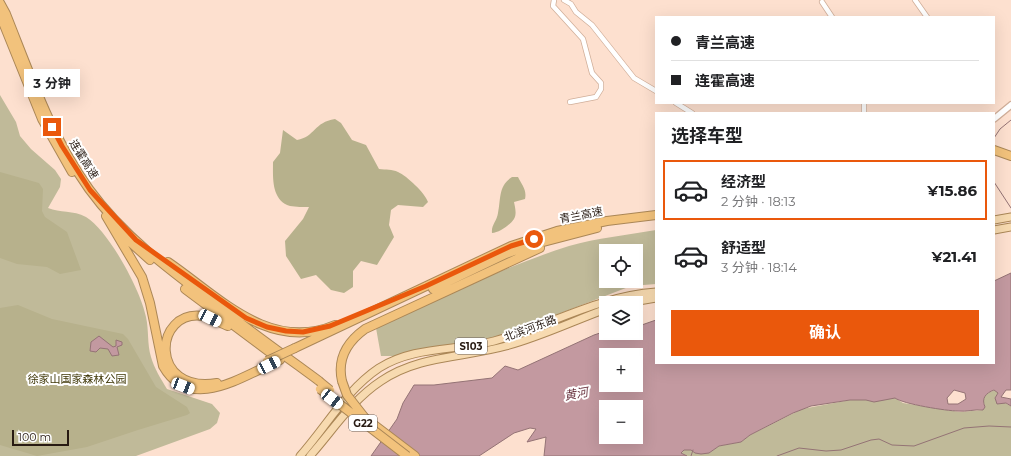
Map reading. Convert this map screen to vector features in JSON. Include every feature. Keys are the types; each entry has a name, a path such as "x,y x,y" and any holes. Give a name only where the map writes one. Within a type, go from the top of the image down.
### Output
{"highway":[{"name":"连霍高速","path":"0,3 6,14 47,117 62,146 90,190 143,246"},
{"name":"连霍高速","path":"0,15 34,100 57,150 86,194 106,216"},
{"path":"995,145 1011,150"},
{"path":"995,150 1011,156"},
{"name":"青兰高速","path":"426,286 511,246 557,231 607,221 655,215"},
{"path":"106,216 130,242 174,280 270,352"},
{"path":"106,216 142,277 150,303 163,366 174,380 192,389 216,388 506,254 574,234"},
{"name":"青兰高速","path":"574,234 608,226 655,220"},
{"path":"365,418 348,395 342,381 342,358 347,345 354,337 365,329 519,256 574,234"},
{"path":"143,246 246,318 267,327 286,331 303,332 330,326 426,286"},
{"path":"143,246 177,276 319,385 365,418"},
{"path":"296,350 426,286"},
{"path":"268,363 216,383 193,384 184,381 169,365 165,344 172,328 179,322 195,316 203,316 230,328 270,352"},
{"name":"G22","path":"270,352 319,385 407,456"},
{"name":"G22","path":"365,418 415,456"}],"main road":[{"path":"995,220 1011,217"},
{"path":"995,230 1011,227"},
{"name":"北滨河东路","path":"300,456 335,411 361,382 391,362 413,353 492,342 520,334 596,303 627,296 655,292"},
{"path":"643,300 655,298"},
{"name":"北滨河东路","path":"310,456 367,391 397,372 428,360 507,346 599,312"}],"street":[{"path":"554,0 553,6 583,39 592,72 600,83 601,89 596,97 570,102"},
{"path":"564,0 571,4 576,12 592,25 634,78 655,90"},
{"path":"916,0 926,16"},
{"path":"822,2 831,16"},
{"path":"678,104 690,112"},
{"path":"995,118 1011,105"}],"green space":[{"name":"徐家山国家森林公园","path":"0,95 16,122 20,136 31,149 55,170 61,179 60,187 48,208 57,211 76,213 86,217 95,224 114,248 138,292 143,306 152,361 158,373 167,389 212,404 220,413 217,423 210,429 136,456 0,456"},
{"path":"335,119 341,123 352,140 366,145 379,169 393,170 402,174 420,190 428,202 423,207 398,205 391,210 389,225 394,237 377,265 361,261 353,271 353,287 344,293 331,290 316,275 301,279 286,256 285,241 303,219 309,207 290,206 284,203 279,199 276,193 273,181 273,162 280,153 283,130 297,140 308,136 323,123"},
{"path":"0,172 39,183 43,189 42,211 45,217 67,232 81,270 60,274 47,267 17,264 0,258"},
{"path":"512,177 518,177 525,190 525,199 514,202 516,210 514,219 501,230 492,233 502,189 504,184"},
{"path":"655,230 655,284 643,285 643,244 599,244 599,288 626,288 605,296 599,296 599,298 494,339 408,356 381,356 376,328 471,284 544,254 580,243"},
{"path":"18,305 52,319 123,334 128,339 156,387 187,407 190,413 87,447 37,456 0,445 0,308"},
{"path":"996,390 998,393 995,398 1011,406 1011,456 687,456 681,454 684,450 691,450 695,453 709,453 719,446 741,442 750,435 802,409 850,400 895,398 903,403 960,412 983,410 985,406 983,400 984,398 990,392"}],"water":[{"name":"黄河","path":"1011,273 1011,390 1006,390 1001,397 1011,399 1011,406 1006,403 997,404 995,398 998,393 994,390 985,396 985,407 983,410 945,410 916,405 895,398 874,402 866,400 850,400 811,406 793,413 750,435 741,442 719,446 709,453 701,454 695,453 691,450 684,450 681,453 687,456 544,456 546,437 527,442 536,429 530,428 514,433 479,456 371,456 397,419 403,403 414,385 434,385 492,378 505,366 518,370 599,333 599,340 643,340 643,325 655,320 655,364 995,364 995,281","holes":["954,390 965,393 966,399 958,404 948,404 947,398"]},
{"path":"99,336 113,347 116,346 116,340 122,342 122,345 117,347 119,355 112,356 108,349 100,348 96,352 90,351 91,342"}],"waterway":[{"path":"995,136 1000,129 1011,120"},
{"path":"995,184 1011,208"},
{"path":"777,456 799,448 826,451 841,450 871,440 879,439 892,445 914,446 964,428 989,426 1011,427"},
{"path":"691,456 693,450"}],"route":[{"path":"52,127 62,146 90,190 128,233 143,246 246,318 267,327 286,331 303,332 318,330 426,286 511,246 534,239"}]}
